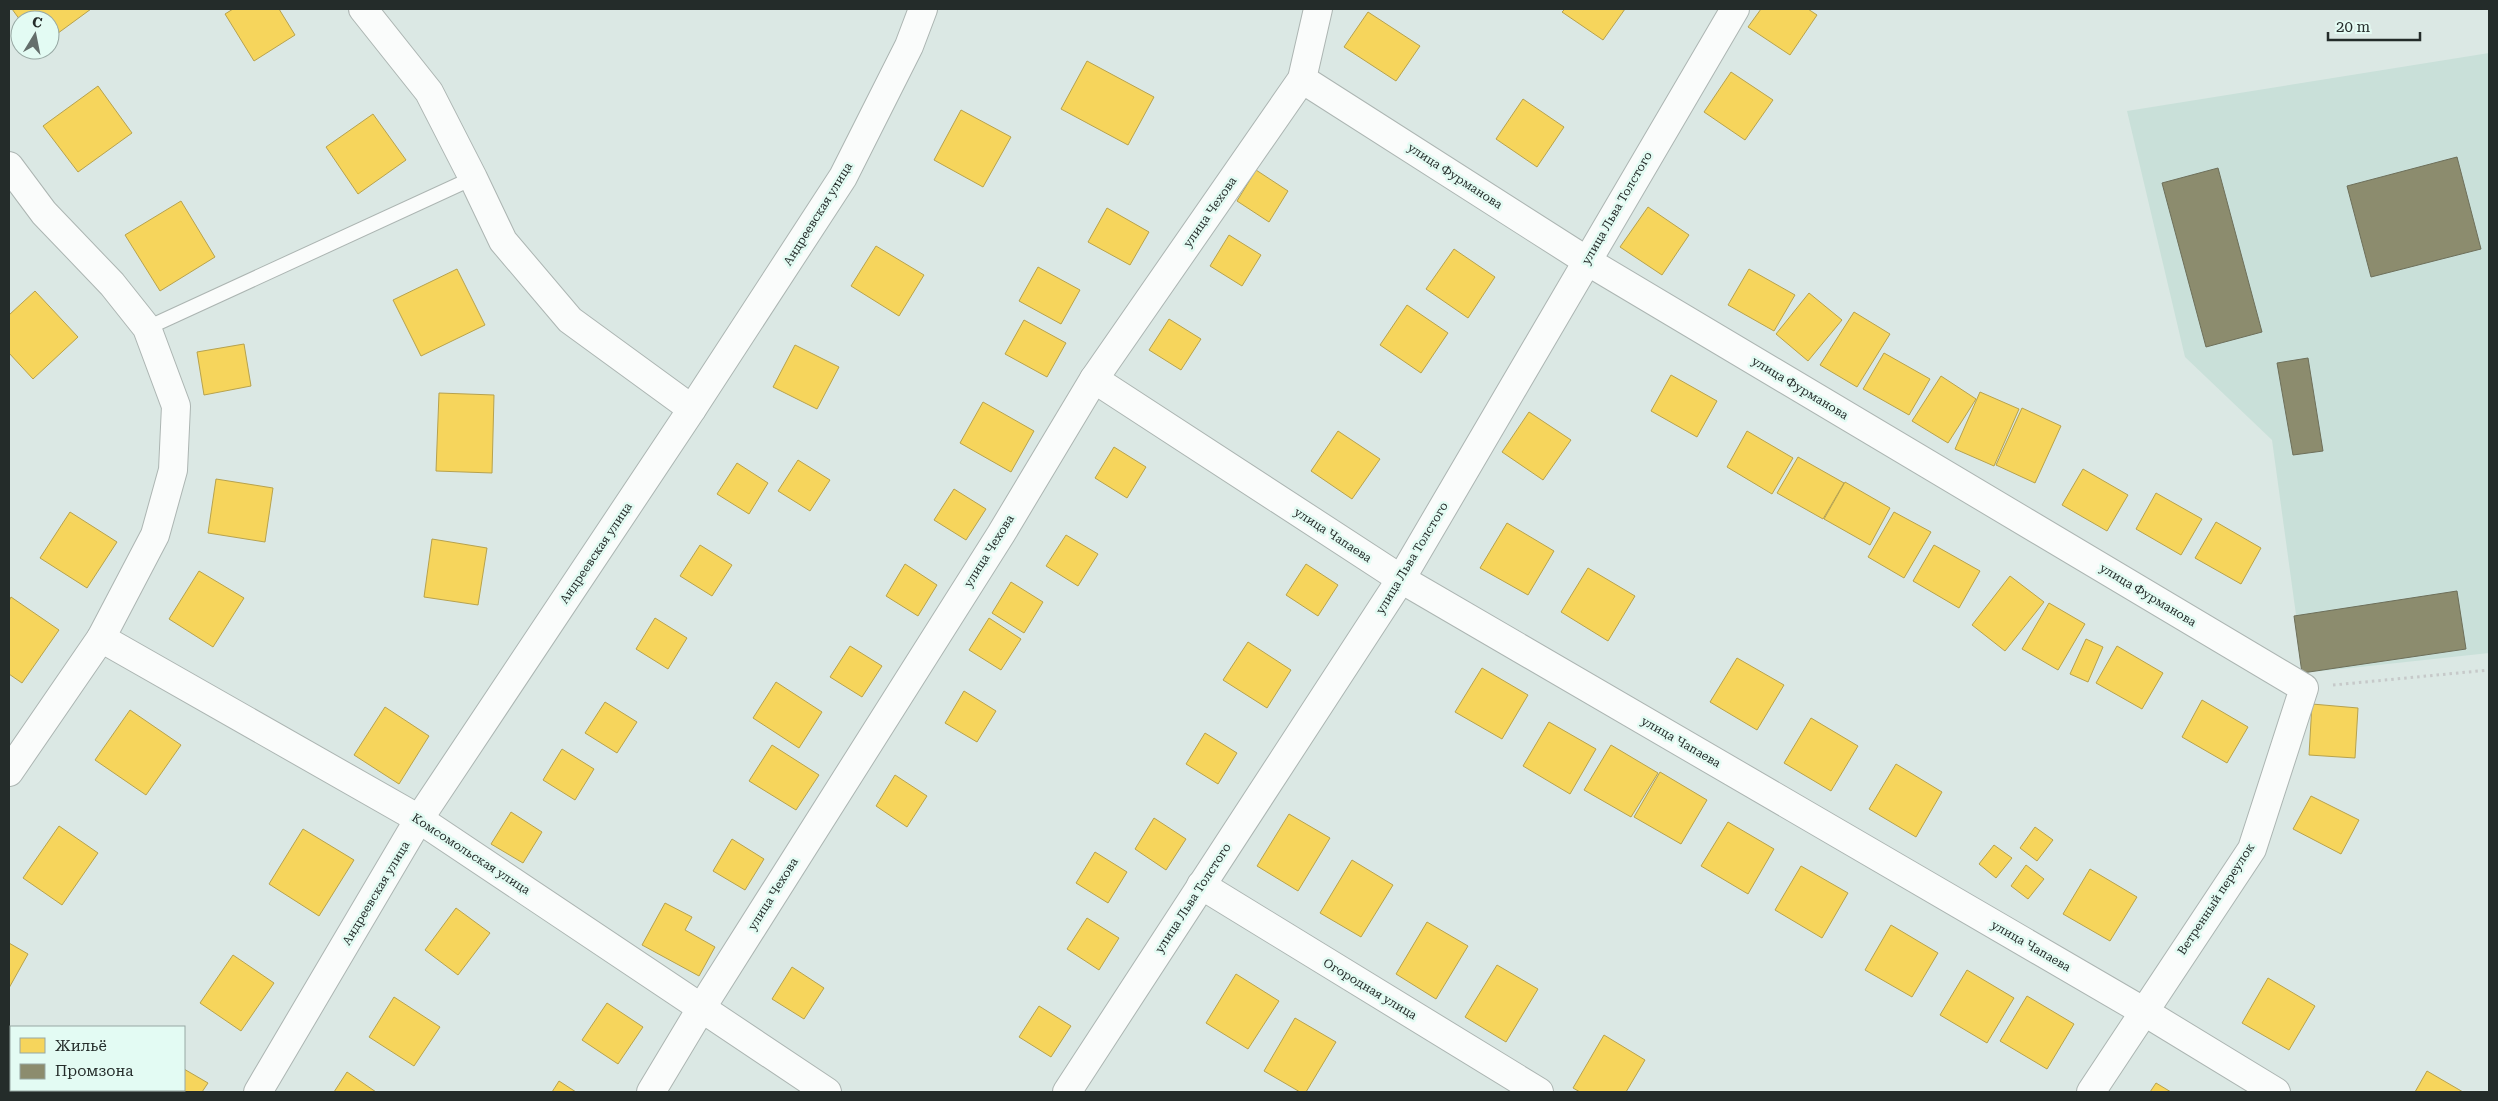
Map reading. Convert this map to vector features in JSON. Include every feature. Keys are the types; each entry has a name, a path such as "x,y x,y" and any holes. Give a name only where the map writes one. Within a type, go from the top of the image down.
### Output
{"street":[{"path":"363,9 429,92 503,241 570,320 692,409"},
{"name":"Андреевская улица","path":"258,1092 419,819 692,409 843,177 909,46 924,9"},
{"name":"улица Чехова","path":"651,1092 702,1007 996,542 1094,379 1302,78 1318,9"},
{"name":"улица Льва Толстого","path":"1067,1092 1401,579 1586,260 1735,9"},
{"name":"улица Фурманова","path":"1302,78 1586,260 2304,688"},
{"path":"9,166 44,213 112,284 147,328 176,406 173,470 155,535 101,638 9,772"},
{"name":"улица Чапаева","path":"1094,379 1401,579 2143,1012 2276,1092"},
{"name":"Комсомольская улица","path":"101,638 419,819 827,1092"},
{"name":"Ветренный переулок","path":"2091,1092 2252,848 2304,688"},
{"name":"Огородная улица","path":"1201,885 1539,1092"}],"lane":[{"path":"147,328 473,178"}],"path":[{"path":"2304,688 2489,670"}],"shaded area":[{"path":"2489,53 2489,653 2304,673 2272,440 2185,357 2127,111"}],"building: Жильё":[{"path":"91,9 60,32 60,10 13,10"},
{"path":"233,9 279,9 295,35 254,61 225,14"},
{"path":"1565,9 1625,9 1603,40 1562,12"},
{"path":"1761,9 1808,9 1817,15 1790,55 1748,27"},
{"path":"1368,12 1420,46 1396,81 1344,47"},
{"path":"1087,61 1154,97 1128,145 1061,109"},
{"path":"1731,72 1773,100 1745,140 1704,112"},
{"path":"98,86 132,133 78,172 43,126"},
{"path":"1523,99 1564,127 1537,167 1496,139"},
{"path":"961,110 1011,137 983,187 934,160"},
{"path":"373,114 406,160 358,194 326,147"},
{"path":"1256,170 1288,191 1269,222 1237,201"},
{"path":"181,201 215,257 160,291 125,235"},
{"path":"1648,207 1689,235 1662,275 1620,247"},
{"path":"1107,208 1149,232 1130,265 1088,242"},
{"path":"1229,235 1261,255 1242,286 1210,266"},
{"path":"876,246 924,275 899,316 851,286"},
{"path":"1454,249 1495,277 1468,318 1426,289"},
{"path":"1038,267 1080,290 1061,324 1019,301"},
{"path":"457,269 485,325 421,356 393,300"},
{"path":"1749,269 1795,295 1774,331 1728,305"},
{"path":"35,291 78,337 33,379 9,353 9,315"},
{"path":"1809,293 1842,320 1808,361 1776,334"},
{"path":"1407,305 1448,333 1421,373 1380,345"},
{"path":"1854,312 1890,334 1857,387 1820,365"},
{"path":"1169,319 1201,339 1181,370 1149,350"},
{"path":"1024,320 1066,343 1047,377 1005,354"},
{"path":"244,344 251,386 204,395 197,352"},
{"path":"795,345 839,367 817,409 773,387"},
{"path":"1884,353 1930,379 1909,415 1863,389"},
{"path":"1671,375 1717,401 1697,437 1651,411"},
{"path":"1941,376 1976,399 1948,443 1912,421"},
{"path":"1980,392 2019,409 1994,466 1955,449"},
{"path":"439,393 494,395 492,473 436,471"},
{"path":"983,402 1034,431 1011,472 960,443"},
{"path":"2022,408 2061,426 2035,483 1996,465"},
{"path":"1529,412 1571,440 1543,480 1502,452"},
{"path":"1338,431 1380,459 1352,499 1311,471"},
{"path":"1747,431 1793,458 1772,494 1727,467"},
{"path":"1114,447 1146,467 1127,498 1095,478"},
{"path":"1798,457 1844,483 1823,519 1777,493"},
{"path":"798,460 830,480 810,511 778,491"},
{"path":"737,463 768,483 749,514 717,494"},
{"path":"2083,469 2128,495 2107,531 2062,505"},
{"path":"216,479 273,488 265,542 208,533"},
{"path":"1845,482 1890,508 1870,545 1824,519"},
{"path":"954,489 986,509 966,540 934,520"},
{"path":"2156,493 2202,519 2181,555 2136,529"},
{"path":"70,512 117,542 87,588 40,558"},
{"path":"1894,512 1931,532 1904,578 1868,557"},
{"path":"2216,522 2261,548 2241,584 2195,558"},
{"path":"1507,523 1554,551 1528,595 1480,568"},
{"path":"1066,535 1098,554 1078,586 1046,566"},
{"path":"432,539 487,548 478,605 424,597"},
{"path":"700,545 732,565 712,596 680,576"},
{"path":"1934,545 1980,571 1959,608 1913,581"},
{"path":"905,564 937,585 918,616 886,596"},
{"path":"1306,564 1338,585 1318,616 1286,595"},
{"path":"1588,568 1635,596 1608,641 1561,612"},
{"path":"199,571 244,598 213,647 169,619"},
{"path":"2010,576 2044,602 2005,651 1972,625"},
{"path":"1011,582 1043,602 1024,633 992,613"},
{"path":"11,597 59,630 22,683 9,674 9,601"},
{"path":"2049,603 2085,624 2058,670 2022,649"},
{"path":"655,618 687,638 668,669 636,649"},
{"path":"989,618 1021,639 1001,670 969,650"},
{"path":"2086,639 2103,647 2088,682 2070,674"},
{"path":"1248,642 1291,670 1267,708 1223,680"},
{"path":"850,646 882,666 862,697 830,677"},
{"path":"2117,646 2163,673 2142,709 2096,683"},
{"path":"1737,658 1784,685 1757,730 1710,702"},
{"path":"1482,668 1528,695 1502,739 1455,712"},
{"path":"776,682 822,712 799,748 753,718"},
{"path":"964,691 996,711 977,742 945,723"},
{"path":"2202,700 2248,727 2227,763 2182,737"},
{"path":"605,702 637,722 617,753 585,733"},
{"path":"2312,704 2358,708 2355,758 2309,755"},
{"path":"385,707 429,736 399,784 354,755"},
{"path":"130,710 181,745 146,795 95,760"},
{"path":"1811,718 1858,746 1831,791 1784,763"},
{"path":"1549,722 1596,749 1570,794 1523,766"},
{"path":"1205,733 1237,753 1218,784 1186,764"},
{"path":"772,745 819,775 796,810 749,781"},
{"path":"1611,745 1658,773 1631,817 1584,790"},
{"path":"562,749 594,769 575,800 543,780"},
{"path":"1896,764 1942,792 1916,837 1869,809"},
{"path":"1660,772 1707,800 1681,844 1634,817"},
{"path":"895,775 927,796 907,827 876,806"},
{"path":"2311,796 2359,820 2341,854 2293,829"},
{"path":"511,812 542,832 523,863 491,844"},
{"path":"1289,814 1330,838 1298,891 1257,866"},
{"path":"1154,818 1186,839 1166,870 1135,849"},
{"path":"1728,822 1774,849 1748,894 1701,866"},
{"path":"59,826 98,853 62,905 23,878"},
{"path":"2035,827 2053,840 2037,861 2020,848"},
{"path":"303,829 354,860 319,916 269,884"},
{"path":"732,839 764,859 745,890 713,871"},
{"path":"1994,845 2012,858 1996,878 1979,864"},
{"path":"1095,852 1127,872 1108,903 1076,883"},
{"path":"1352,860 1393,885 1361,937 1320,913"},
{"path":"2026,865 2044,879 2028,899 2011,886"},
{"path":"1801,866 1848,893 1822,938 1775,910"},
{"path":"2090,869 2137,897 2110,941 2063,914"},
{"path":"665,903 692,917 685,930 715,947 699,976 642,945"},
{"path":"456,908 490,933 458,975 425,950"},
{"path":"1087,918 1119,938 1099,970 1067,949"},
{"path":"1427,922 1468,946 1436,999 1396,974"},
{"path":"1891,925 1938,953 1912,997 1865,970"},
{"path":"9,943 28,954 9,988"},
{"path":"233,955 274,983 241,1031 200,1003"},
{"path":"1497,965 1538,989 1506,1042 1465,1017"},
{"path":"792,967 824,988 804,1019 772,999"},
{"path":"1967,970 2014,998 1987,1043 1940,1015"},
{"path":"1236,974 1279,1001 1248,1049 1206,1023"},
{"path":"2268,978 2315,1006 2289,1050 2242,1023"},
{"path":"2027,996 2074,1024 2047,1069 2000,1041"},
{"path":"394,997 440,1027 414,1066 369,1037"},
{"path":"607,1003 643,1027 618,1064 582,1040"},
{"path":"1039,1006 1071,1026 1051,1057 1019,1037"},
{"path":"1295,1018 1336,1042 1306,1092 1300,1092 1264,1071"},
{"path":"1604,1035 1645,1060 1626,1092 1580,1092 1573,1088"},
{"path":"185,1070 208,1083 202,1092 143,1092 185,1091"},
{"path":"2427,1071 2463,1092 2415,1092"},
{"path":"347,1072 376,1092 334,1092"},
{"path":"559,1081 576,1092 552,1092"},
{"path":"2156,1083 2171,1092 2150,1092"}],"building: Промзона":[{"path":"2457,157 2481,249 2371,277 2347,186"},
{"path":"2218,168 2262,332 2206,347 2162,183"},
{"path":"2308,358 2323,451 2293,455 2277,363"},
{"path":"2457,591 2466,649 2302,673 2294,616"}]}
